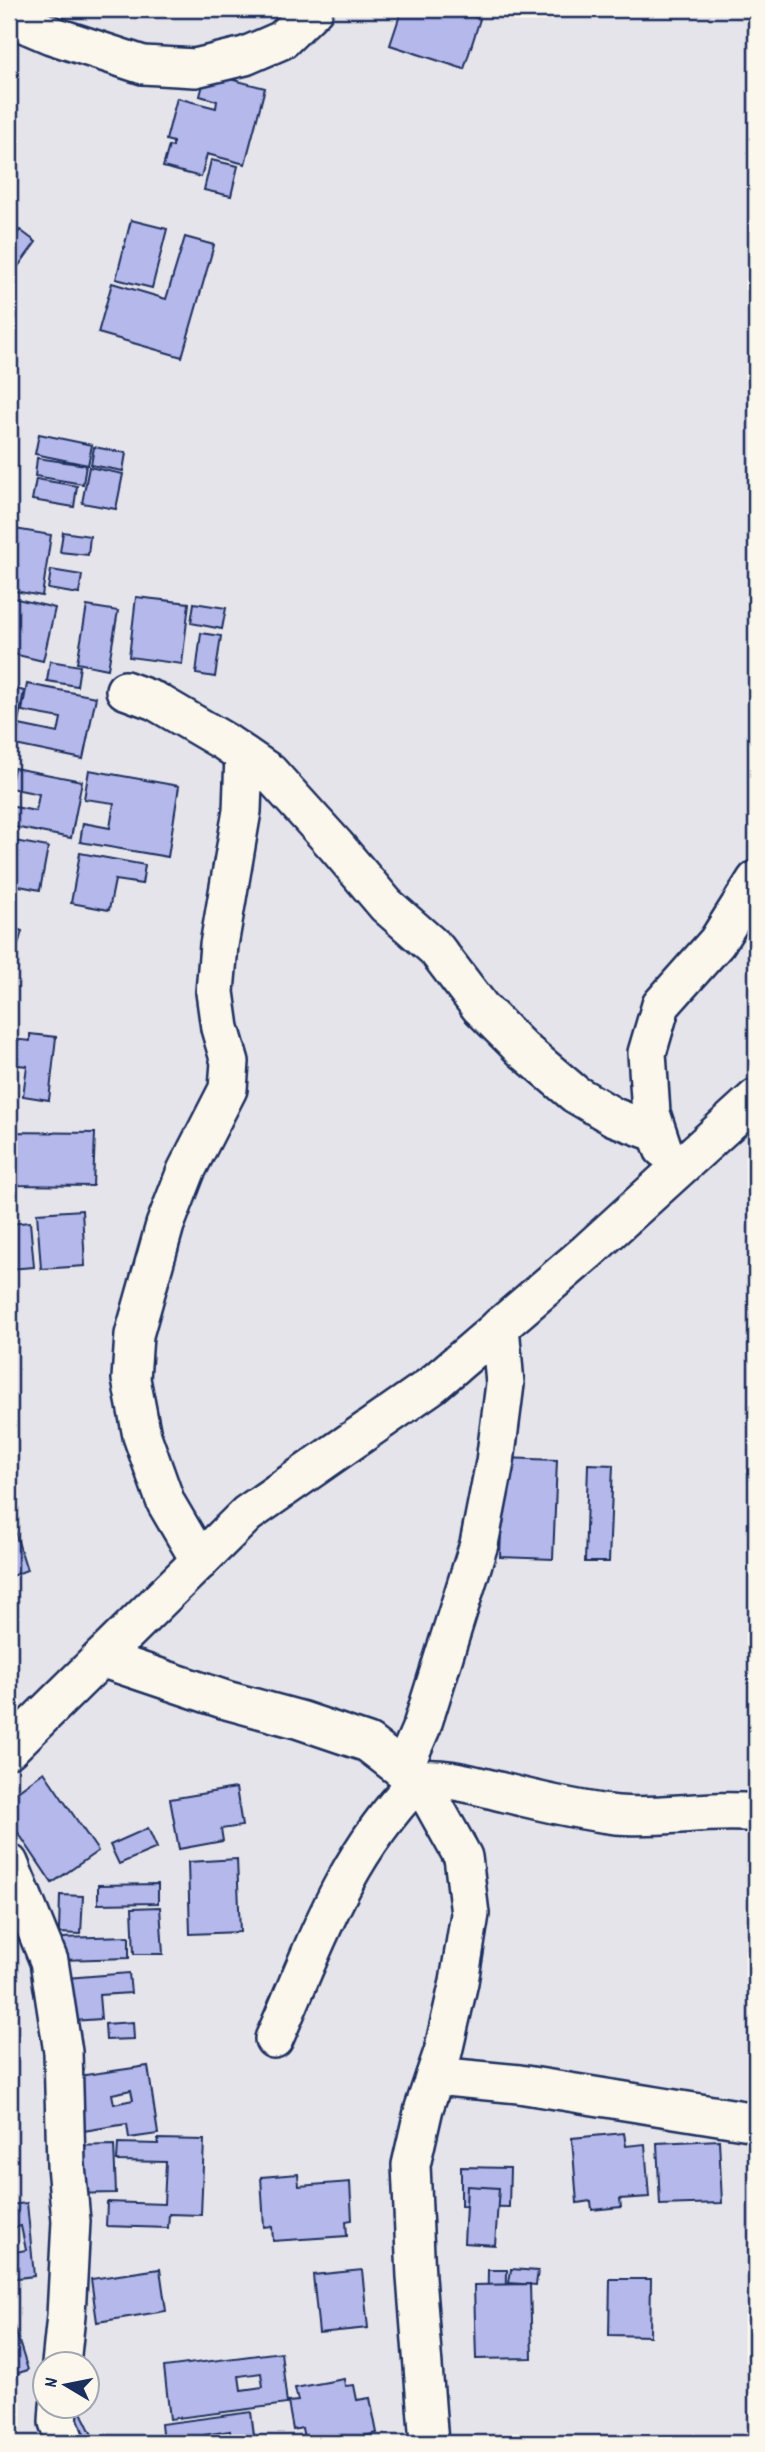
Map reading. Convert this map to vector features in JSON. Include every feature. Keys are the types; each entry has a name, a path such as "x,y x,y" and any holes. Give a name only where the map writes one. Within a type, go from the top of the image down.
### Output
{"street":[{"path":"9,17 51,35 143,65 195,68 245,56 282,40 314,9"},
{"path":"125,690 155,701 269,772 386,905 436,949 480,1007 522,1049 575,1094 614,1117 657,1133"},
{"path":"200,1561 166,1503 142,1436 131,1379 134,1335 166,1225 186,1171 228,1089 230,1062 220,1028 215,992 219,945 242,811 244,755"},
{"path":"669,1177 652,1114 647,1053 661,1005 717,942 756,880"},
{"path":"9,1749 247,1514 432,1385 756,1098"},
{"path":"274,2039 310,1950 342,1883 410,1778 422,1726 479,1544 495,1462 505,1384 500,1326"},
{"path":"101,1658 226,1700 300,1720 368,1743 430,1798 463,1857 470,1914 459,1982 443,2052 424,2108 411,2165 416,2277 429,2443"},
{"path":"410,1778 432,1777 462,1782 535,1800 618,1815 734,1811 756,1813"},
{"path":"9,1863 49,1961 63,2052 66,2165 71,2221 62,2350"},
{"path":"435,2076 519,2084 756,2122"},
{"path":"58,2420 66,2443"}],"building":[{"path":"402,9 448,9 480,19 464,69 390,45"},
{"path":"206,73 265,88 245,164 207,154 201,177 163,167 169,146 173,147 173,142 166,140 177,98 216,108 217,101 200,96"},
{"path":"211,160 238,166 231,196 204,190"},
{"path":"131,220 167,229 152,288 116,279"},
{"path":"20,230 36,242 14,272 9,268 9,245"},
{"path":"185,237 214,245 182,357 98,333 112,283 166,299"},
{"path":"39,434 92,445 88,465 35,454"},
{"path":"94,447 126,453 123,471 91,465"},
{"path":"37,458 86,465 83,484 35,476"},
{"path":"89,467 123,474 116,509 82,503"},
{"path":"36,479 77,486 74,507 32,500"},
{"path":"9,528 51,535 42,596 9,590"},
{"path":"63,532 90,536 88,555 60,552"},
{"path":"51,570 82,575 79,594 48,589"},
{"path":"9,597 55,608 43,661 9,653"},
{"path":"136,597 189,603 182,664 129,657"},
{"path":"194,603 226,608 222,629 191,623"},
{"path":"87,606 118,611 108,669 77,663"},
{"path":"201,633 221,636 215,677 196,674"},
{"path":"50,661 80,666 77,686 47,681"},
{"path":"27,684 96,697 83,759 15,745 19,725 58,733 61,718 22,711"},
{"path":"9,687 24,691 14,743 9,742"},
{"path":"14,768 82,781 71,838 9,826 9,806 36,811 39,794 10,788"},
{"path":"89,770 179,786 168,857 80,842 83,823 110,828 114,803 84,799"},
{"path":"9,840 48,847 40,890 9,884"},
{"path":"80,853 145,865 142,884 115,880 109,910 71,903"},
{"path":"9,927 22,931 9,976"},
{"path":"30,1034 56,1037 49,1100 23,1096 27,1066 9,1064 12,1039 30,1041"},
{"path":"9,1132 95,1133 93,1186 9,1185"},
{"path":"82,1210 85,1266 41,1269 37,1213"},
{"path":"30,1222 34,1267 9,1269 9,1224"},
{"path":"504,1458 557,1460 553,1559 500,1557"},
{"path":"588,1464 613,1465 609,1562 585,1562"},
{"path":"9,1513 27,1570 9,1577"},
{"path":"44,1772 98,1851 52,1883 9,1819 9,1797"},
{"path":"236,1788 242,1826 221,1829 223,1841 179,1849 170,1799"},
{"path":"148,1828 157,1848 119,1864 110,1845"},
{"path":"237,1859 240,1932 190,1934 188,1862"},
{"path":"158,1884 158,1903 98,1904 98,1885"},
{"path":"60,1895 83,1896 81,1934 59,1933"},
{"path":"160,1907 163,1954 134,1954 132,1908"},
{"path":"129,1936 129,1958 62,1960 61,1938"},
{"path":"129,1973 131,1993 99,1995 101,2019 57,2022 54,1979"},
{"path":"9,1990 12,2029 9,2029"},
{"path":"133,2022 134,2039 106,2040 105,2024"},
{"path":"148,2066 158,2134 129,2138 127,2124 71,2133 64,2078","holes":["131,2090 133,2100 114,2104 112,2094"]},
{"path":"624,2133 626,2146 645,2144 649,2197 620,2199 621,2207 592,2210 591,2201 577,2203 572,2138"},
{"path":"158,2139 204,2140 201,2215 169,2214 168,2228 106,2226 107,2202 164,2204 166,2162 117,2161 118,2143 158,2144"},
{"path":"719,2140 722,2203 660,2205 657,2143"},
{"path":"114,2145 116,2193 66,2194 64,2146"},
{"path":"461,2167 510,2168 509,2207 461,2206"},
{"path":"298,2174 299,2186 350,2182 352,2220 346,2221 347,2236 273,2241 272,2226 264,2227 261,2177"},
{"path":"467,2186 499,2188 495,2245 464,2243"},
{"path":"27,2203 34,2276 9,2279 9,2253 26,2250 21,2226 9,2229 9,2205"},
{"path":"160,2269 166,2311 97,2322 91,2279"},
{"path":"511,2269 538,2271 536,2285 509,2283"},
{"path":"362,2270 368,2328 319,2333 313,2275"},
{"path":"488,2270 507,2270 506,2332 487,2331"},
{"path":"610,2279 651,2279 650,2336 609,2335"},
{"path":"530,2284 532,2358 476,2359 474,2285"},
{"path":"11,2316 28,2370 9,2376 9,2317"},
{"path":"281,2352 287,2404 170,2419 164,2367","holes":["261,2373 263,2387 241,2390 239,2376"]},
{"path":"344,2379 345,2386 354,2385 357,2400 370,2398 377,2433 364,2436 365,2443 305,2443 302,2428 293,2430 288,2402 298,2401 295,2388"},
{"path":"251,2412 255,2443 232,2443 230,2431 204,2435 205,2443 163,2443 161,2424"},
{"path":"60,2420 85,2420 96,2443 59,2443"}]}
